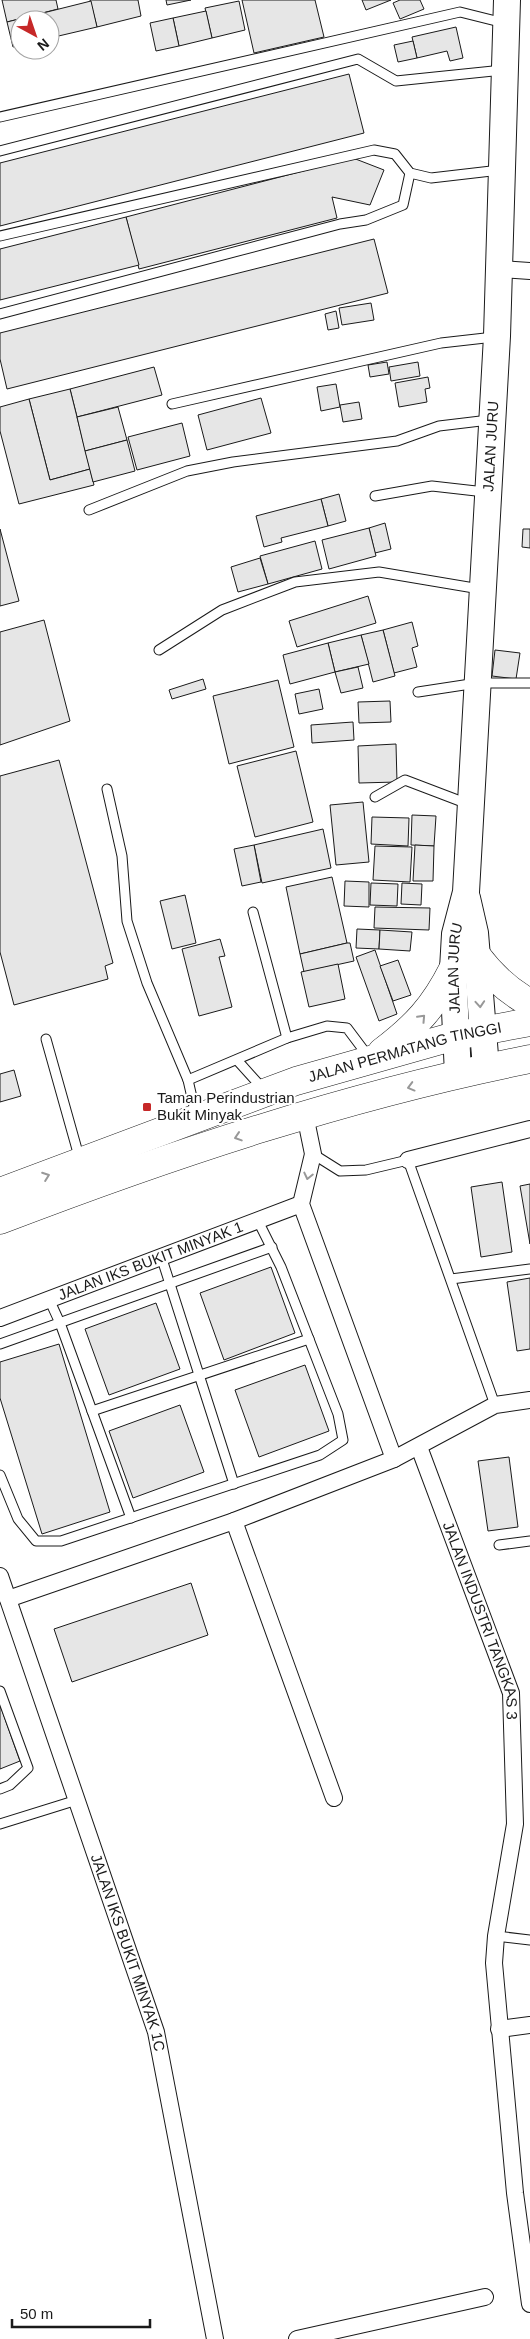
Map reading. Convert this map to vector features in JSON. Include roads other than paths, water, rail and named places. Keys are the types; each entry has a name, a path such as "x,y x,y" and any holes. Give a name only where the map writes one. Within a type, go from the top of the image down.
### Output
{"highway":[{"path":"477,956 491,974 510,991 530,1003"},
{"path":"371,1061 424,1017 440,996 453,969"},
{"name":"JALAN PERMATANG TINGGI","path":"0,1220 196,1117 296,1081 455,1036 530,1022"},
{"name":"JALAN PERMATANG TINGGI","path":"0,1192 85,1175 458,1074 530,1059"}],"main road":[{"name":"JALAN JURU","path":"458,1074 453,969 455,934 466,892 497,336 507,12"},
{"name":"JALAN JURU","path":"466,892 477,956 486,1068"}],"street":[{"path":"499,269 530,271"},
{"path":"305,1115 313,1154 301,1204 394,1459"},
{"path":"408,1160 530,1129"},
{"name":"JALAN IKS BUKIT MINYAK 1","path":"0,1318 258,1218 301,1204"},
{"path":"8,1598 234,1521 394,1459 495,1405 530,1400"},
{"name":"JALAN INDUSTRI TANGKAS 3","path":"419,1447 511,1693 515,1824 496,1936 494,1963 516,2193 530,2304"},
{"path":"234,1521 334,1798"},
{"name":"JALAN IKS BUKIT MINYAK 1C","path":"0,1576 156,2032 215,2339"},
{"path":"499,2029 530,2025"},
{"path":"516,2193 530,2206"},
{"path":"297,2339 485,2297"}],"lane":[{"path":"0,117 460,12 507,12"},
{"path":"0,151 358,59 396,81 505,70"},
{"path":"0,236 374,150 395,154 410,173 431,178 503,170"},
{"path":"0,314 340,224 366,220 403,205 410,173"},
{"path":"172,404 441,343 497,336"},
{"path":"89,510 187,471 242,461 397,441 439,426 492,419"},
{"path":"375,496 432,486 488,492"},
{"path":"159,650 222,610 296,582 379,572 482,589"},
{"path":"418,692 477,683 530,684"},
{"path":"376,797 405,780 470,806"},
{"path":"107,789 122,856 127,921 147,983 188,1080 196,1117"},
{"path":"253,912 287,1038"},
{"path":"188,1080 287,1038 327,1026 347,1028 371,1061"},
{"path":"46,1039 85,1175"},
{"path":"238,1060 266,1092"},
{"path":"313,1154 340,1171 366,1170 408,1160 495,1405"},
{"path":"0,1475 18,1519 36,1541 61,1541 320,1455 343,1440 338,1414 272,1247 258,1218"},
{"path":"0,1344 272,1247"},
{"path":"161,1256 234,1484"},
{"path":"451,1279 530,1269"},
{"path":"49,1299 60,1323 131,1518"},
{"path":"92,1411 309,1339"},
{"path":"499,1544 530,1541"},
{"path":"0,1691 28,1768 10,1785 0,1789"},
{"path":"0,1824 77,1800"},
{"path":"496,1936 530,1940"}],"place":[{"name":"Taman Perindustrian Bukit Minyak","path":"147,1107"}]}
